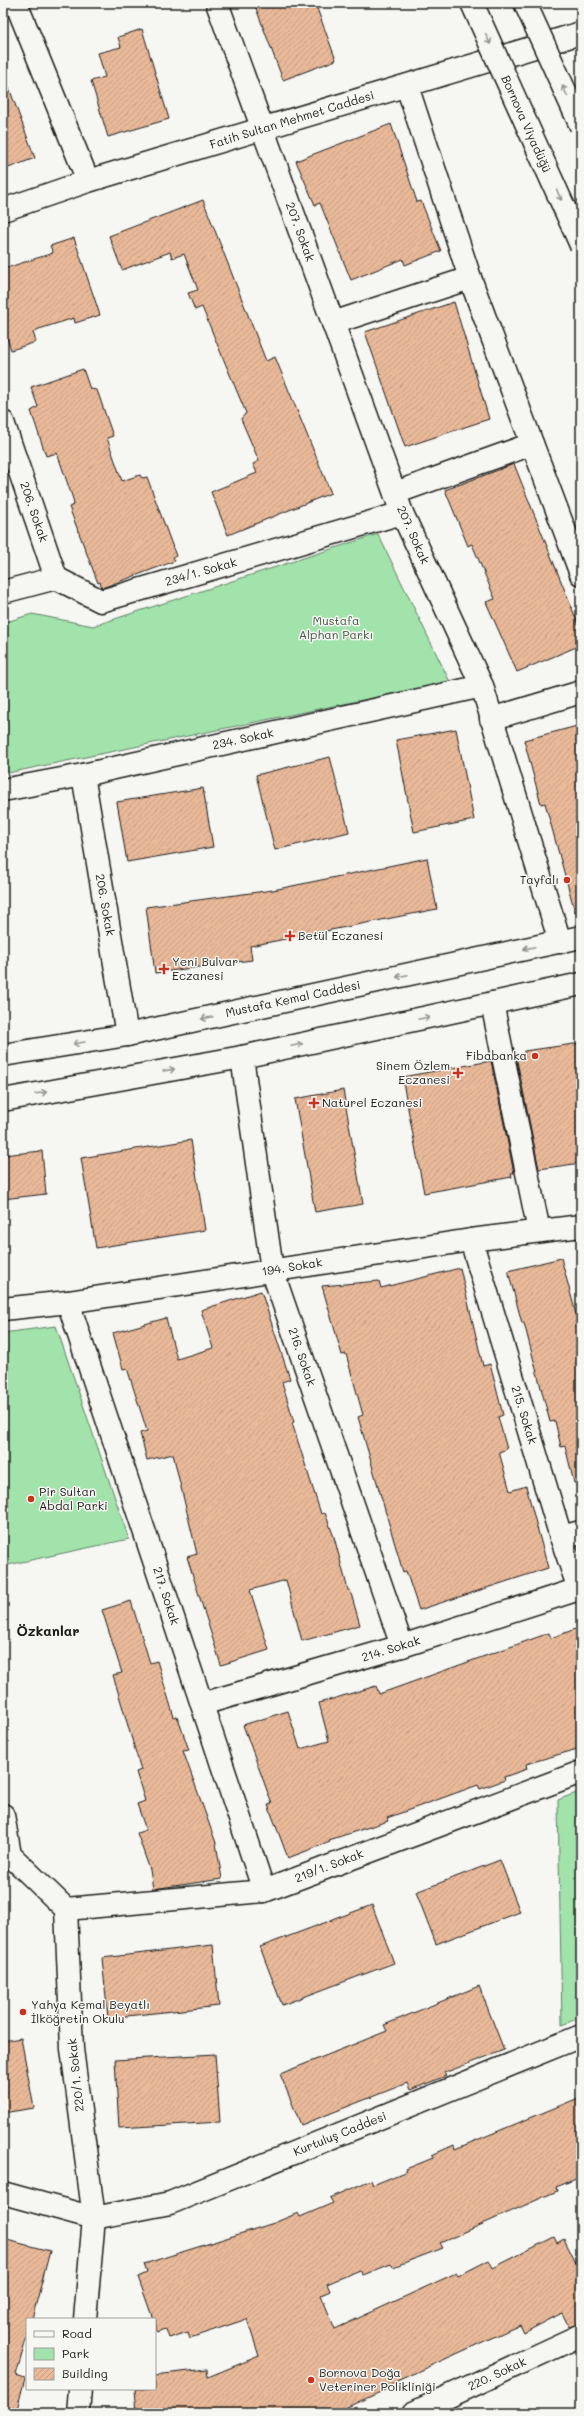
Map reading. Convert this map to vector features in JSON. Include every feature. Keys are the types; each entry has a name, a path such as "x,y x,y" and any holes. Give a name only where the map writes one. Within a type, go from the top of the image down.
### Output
{"main road":[{"path":"16,3 88,181"},
{"name":"207. Sokak","path":"217,3 398,503 482,686 491,719 571,939"},
{"name":"Bornova Viyadüğü","path":"472,3 581,245"},
{"path":"524,3 581,126"},
{"name":"Fatih Sultan Mehmet Caddesi","path":"3,210 88,181 581,33"},
{"path":"408,86 470,278 581,574"},
{"path":"333,323 470,278"},
{"name":"206. Sokak","path":"3,422 56,578"},
{"name":"234/1. Sokak","path":"56,578 101,601 398,503 532,444"},
{"path":"3,592 56,578"},
{"name":"234. Sokak","path":"3,790 83,775 482,686"},
{"path":"491,719 581,692"},
{"name":"206. Sokak","path":"83,775 127,1035"},
{"name":"Mustafa Kemal Caddesi","path":"3,1055 127,1035 571,939"},
{"path":"3,1100 242,1057 581,984"},
{"path":"492,1003 539,1231"},
{"name":"216. Sokak","path":"242,1057 272,1270 402,1646"},
{"name":"194. Sokak","path":"3,1308 68,1302 472,1240 581,1226"},
{"name":"215. Sokak","path":"472,1240 571,1534 579,1589"},
{"name":"217. Sokak","path":"68,1302 264,1891"},
{"name":"214. Sokak","path":"202,1704 402,1646 579,1589"},
{"name":"219/1. Sokak","path":"66,1908 264,1891 581,1772"},
{"path":"3,1815 7,1856 66,1908"},
{"name":"220/1. Sokak","path":"66,1908 72,2049 94,2218 86,2318"},
{"name":"Kurtuluş Caddesi","path":"94,2218 170,2203 581,2036"},
{"path":"3,2193 94,2218"},
{"name":"220. Sokak","path":"413,2413 581,2335"},
{"path":"78,2413 80,2390"}],"green space":[{"name":"Mustafa Alphan Parkı","path":"378,534 450,682 3,774 3,623 32,614 93,626"},
{"path":"56,1326 129,1539 3,1566 3,1333"},
{"path":"581,1791 581,2017 562,2025 558,1800"}],"building":[{"path":"254,3 315,3 336,60 283,80"},
{"path":"142,29 169,119 108,137 91,81 105,77 98,53 121,47 118,37"},
{"path":"5,77 35,158 3,170 3,78"},
{"path":"391,124 417,202 421,201 441,251 405,265 403,259 351,280 320,203 315,205 296,161"},
{"path":"203,200 266,361 275,357 331,493 228,535 211,492 257,473 253,464 259,461 241,419 246,413 202,307 195,310 188,293 198,290 184,254 172,258 170,252 122,270 109,236"},
{"path":"74,238 100,315 75,323 74,318 39,329 33,332 36,342 11,350 3,325 3,269 53,253 50,246"},
{"path":"454,302 489,419 405,447 365,332"},
{"path":"83,369 90,389 97,390 113,436 107,438 122,481 140,475 142,478 147,477 176,556 173,557 175,561 102,588 100,582 98,583 69,507 74,505 73,499 57,453 46,456 31,411 38,407 31,387"},
{"path":"514,464 581,631 581,645 517,672 486,602 495,599 472,544 468,546 445,490"},
{"path":"581,725 581,911 575,912 545,803 541,804 524,740"},
{"path":"456,729 474,820 414,832 396,740"},
{"path":"330,757 349,832 275,850 256,775"},
{"path":"203,788 213,847 127,862 117,802"},
{"path":"427,858 437,909 250,946 252,960 155,973 146,907 273,890"},
{"path":"581,1043 581,1163 539,1169 516,1056 524,1055 524,1051"},
{"path":"491,1061 514,1173 511,1173 512,1177 424,1193 402,1077"},
{"path":"343,1090 363,1204 315,1212 295,1099"},
{"path":"191,1140 205,1230 96,1248 81,1158"},
{"path":"42,1151 46,1194 3,1199 3,1155"},
{"path":"561,1258 576,1314 581,1313 581,1483 574,1483 565,1446 561,1447 555,1421 550,1422 524,1323 522,1323 508,1271"},
{"path":"460,1268 483,1366 490,1364 503,1415 498,1417 507,1449 499,1452 510,1491 526,1486 548,1568 419,1610 406,1571 403,1572 358,1417 363,1415 346,1354 342,1355 322,1286 379,1281 381,1288"},
{"path":"261,1291 290,1379 282,1382 294,1422 292,1423 321,1514 325,1513 334,1537 348,1590 350,1590 360,1625 302,1641 286,1580 250,1590 269,1650 221,1665 187,1557 197,1554 173,1454 147,1460 140,1433 147,1431 127,1368 123,1369 113,1333 166,1318 177,1359 213,1348 201,1310"},
{"path":"131,1601 150,1663 157,1661 174,1717 177,1716 189,1750 183,1751 216,1843 222,1879 153,1889 150,1870 137,1833 146,1830 137,1804 145,1801 136,1772 141,1770 113,1675 122,1673 102,1610"},
{"path":"581,1627 581,1748 526,1764 527,1769 504,1777 505,1780 480,1789 478,1785 387,1818 388,1821 329,1840 330,1842 288,1858 268,1805 272,1804 243,1725 288,1711 300,1749 329,1741 319,1703 376,1686 379,1694 549,1633 551,1638"},
{"path":"500,1860 520,1912 436,1944 416,1892"},
{"path":"372,1905 394,1963 282,2005 260,1947"},
{"path":"213,1945 219,2006 108,2018 102,1958"},
{"path":"479,1986 504,2050 444,2073 446,2076 410,2090 407,2083 301,2125 280,2074 387,2031 384,2025"},
{"path":"21,2038 34,2108 3,2113 3,2041"},
{"path":"215,2054 220,2122 119,2128 115,2060"},
{"path":"581,2097 581,2177 556,2187 557,2191 440,2243 443,2248 393,2267 391,2264 363,2275 360,2270 327,2284 330,2291 321,2295 335,2329 456,2273 458,2276 489,2260 493,2268 554,2237 557,2243 564,2239 581,2273 581,2323 569,2327 562,2313 524,2333 520,2325 386,2386 387,2389 334,2413 137,2413 135,2390 156,2390 156,2375 207,2369 208,2377 259,2356 247,2319 190,2338 188,2332 169,2338 166,2329 157,2332 156,2318 153,2318 138,2277 147,2273 144,2264 274,2223 298,2213 300,2217 333,2203 330,2198 371,2180 373,2185 407,2171 406,2169 433,2158 432,2155 454,2145 455,2149"},
{"path":"3,2239 50,2251 32,2318 26,2318 26,2340 16,2375 25,2378 16,2413 3,2413"}],"place":[{"name":"Tayfalı","path":"567,880"},
{"name":"Betül Eczanesi","path":"290,936"},
{"name":"Yeni Bulvar Eczanesi","path":"164,969"},
{"name":"Fibabanka","path":"535,1056"},
{"name":"Sinem Özlem Eczanesi","path":"458,1073"},
{"name":"Naturel Eczanesi","path":"314,1103"},
{"name":"Pir Sultan Abdal Parki","path":"31,1499"},
{"name":"Yahya Kemal Beyatlı İlköğretin Okulu","path":"23,2012"},
{"name":"Bornova Doğa Veteriner Polikliniği","path":"311,2380"}],"district":[{"name":"Özkanlar","path":"48,1631"}]}
